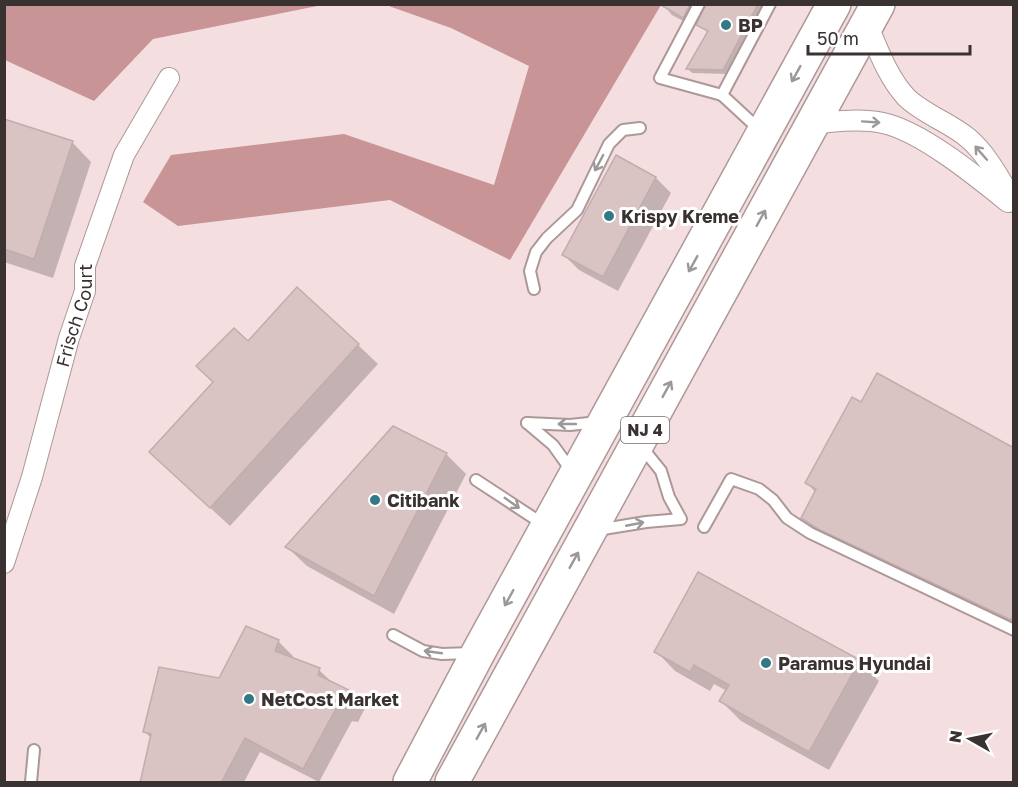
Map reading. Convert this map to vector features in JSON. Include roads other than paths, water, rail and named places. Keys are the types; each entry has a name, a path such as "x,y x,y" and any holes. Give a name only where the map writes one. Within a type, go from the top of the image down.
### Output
{"highway":[{"name":"NJ 4","path":"410,783 478,653 834,4"},
{"name":"NJ 4","path":"453,783 872,14"}],"street":[{"path":"872,14 891,77 907,98 969,139 985,156 1014,201"},
{"name":"Frisch Court","path":"4,563 32,477 69,338 85,291 86,266 124,155 170,78"},
{"path":"813,123 882,123 905,130 967,168 1014,206"}],"lane":[{"path":"699,4 660,78 722,95 764,133"},
{"path":"722,95 770,4"},
{"path":"534,289 530,271 536,252 547,238 577,210 609,144 623,130 640,128"},
{"path":"576,477 553,445 527,423 570,425 607,421"},
{"path":"590,531 681,519 669,497 661,471 638,443"},
{"path":"704,526 731,479 745,483 759,489 773,500 787,518 810,534 1014,630"},
{"path":"476,480 548,527"},
{"path":"393,635 423,651 442,654 478,653"},
{"path":"31,783 34,750"}],"place":[{"name":"BP","path":"726,25"},
{"name":"Krispy Kreme","path":"609,216"},
{"name":"Citibank","path":"375,500"},
{"name":"Paramus Hyundai","path":"766,663"},
{"name":"NetCost Market","path":"249,699"}]}
